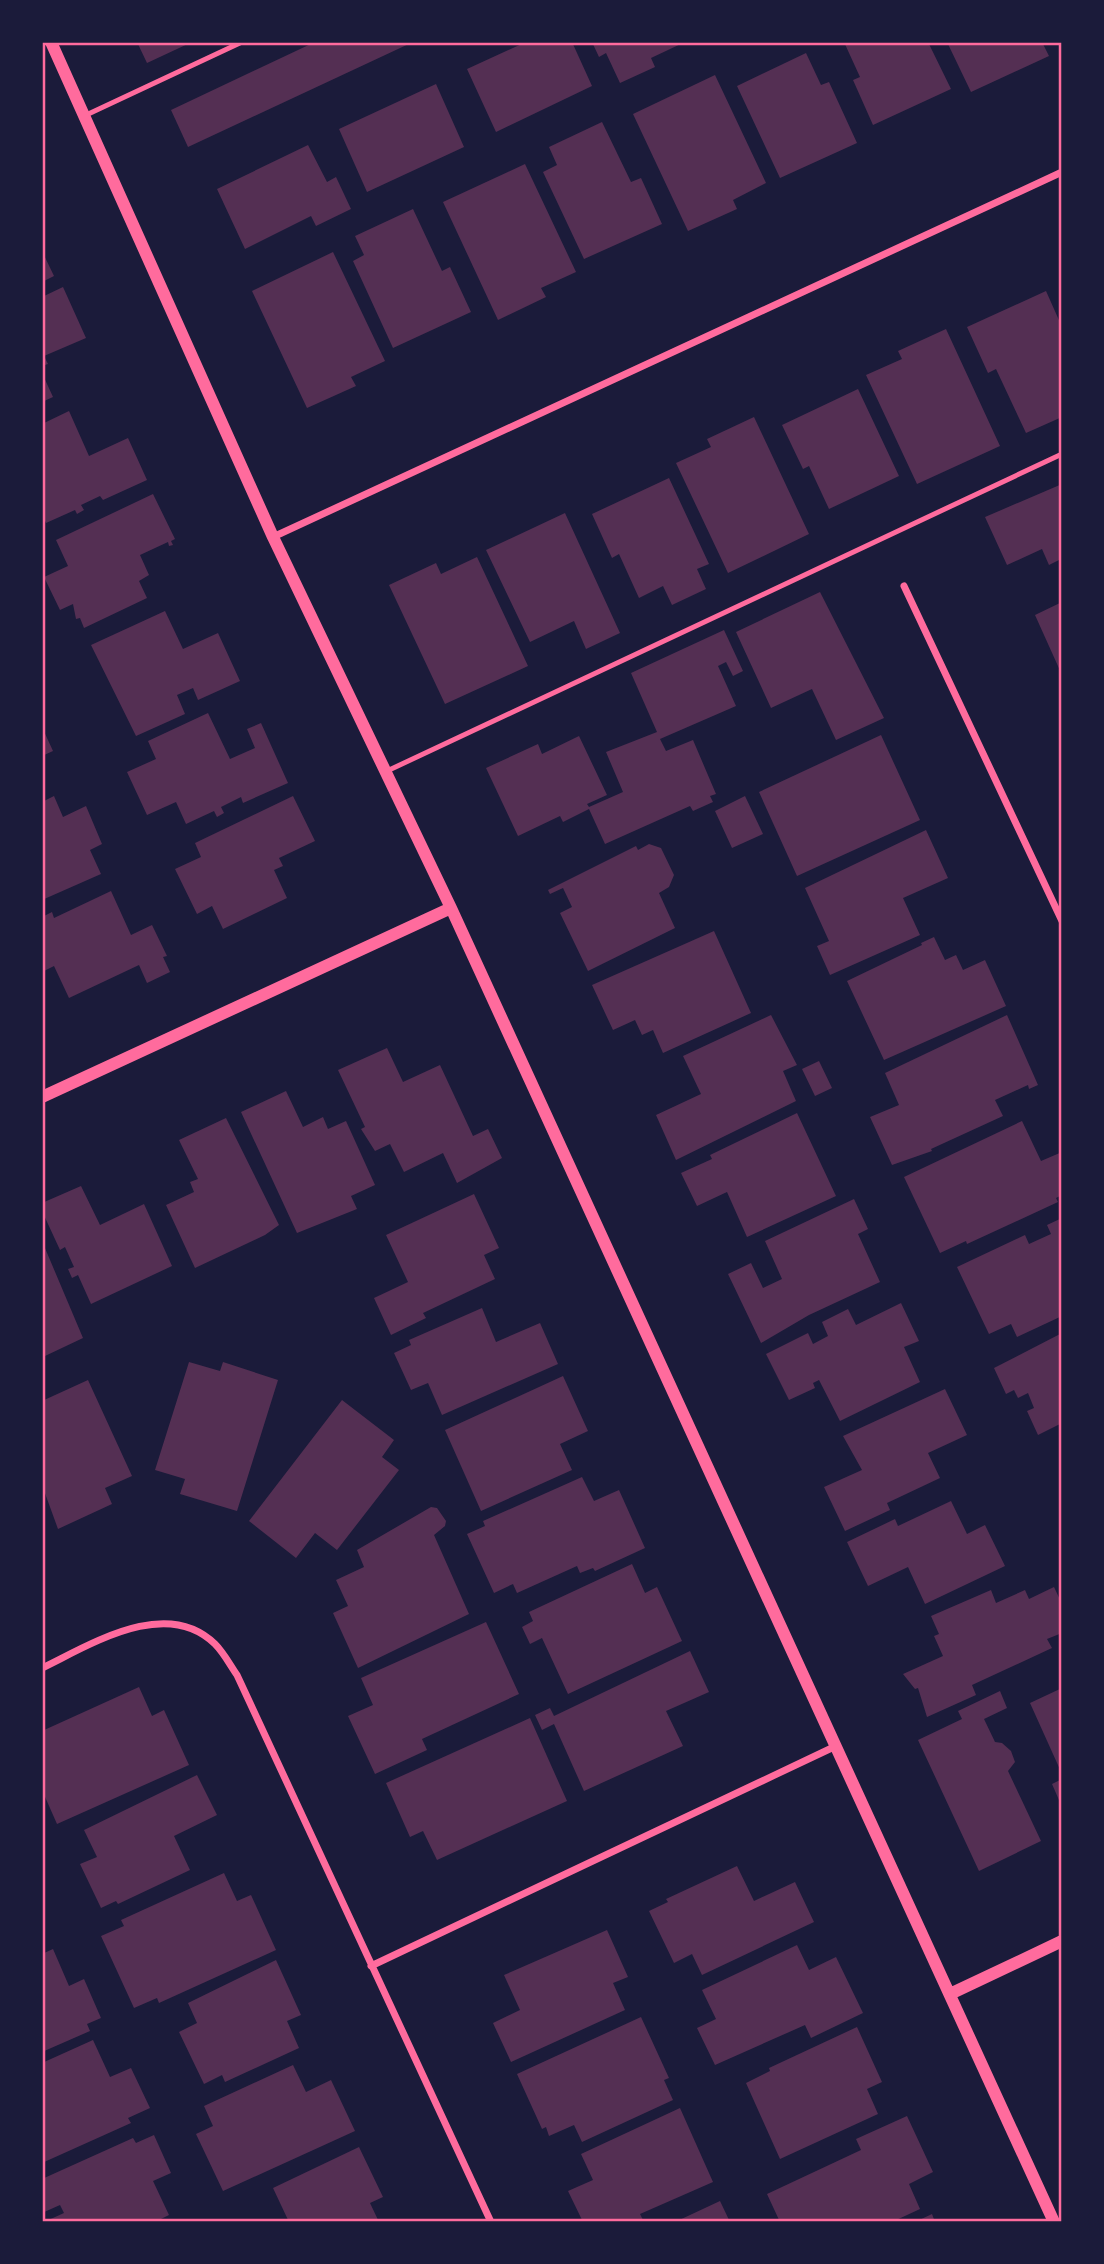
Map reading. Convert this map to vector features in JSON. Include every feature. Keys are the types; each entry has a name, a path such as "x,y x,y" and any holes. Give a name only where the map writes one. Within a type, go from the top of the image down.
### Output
{"street":[{"path":"51,42 273,537 451,908 1054,2222"},
{"path":"273,537 1062,172"},
{"path":"904,586 1062,921"},
{"path":"42,1097 451,908"},
{"path":"42,1668 108,1636 144,1625 174,1624 193,1630 214,1643 237,1675 491,2222"},
{"path":"371,1966 836,1746"},
{"path":"950,1994 1062,1941"}],"lane":[{"path":"84,116 242,42"},
{"path":"384,772 1062,454"}],"building":[{"path":"137,42 192,42 147,63"},
{"path":"315,42 413,42 188,147 171,110"},
{"path":"526,42 572,42 592,86 496,132 467,69"},
{"path":"592,42 685,42 651,58 655,67 620,83 606,53 599,57"},
{"path":"844,42 928,42 951,89 873,125 853,80 860,77"},
{"path":"947,42 1042,42 1049,56 971,92"},
{"path":"806,53 821,85 829,82 857,143 780,178 737,86"},
{"path":"715,75 766,183 733,200 737,209 688,231 633,114"},
{"path":"436,84 464,147 367,192 339,129"},
{"path":"602,122 631,182 641,178 662,224 584,259 543,172 557,165 549,147"},
{"path":"308,145 327,182 336,177 351,209 316,226 311,216 245,249 217,189"},
{"path":"525,164 576,272 541,288 546,297 498,320 443,202"},
{"path":"413,209 442,271 450,267 471,312 393,348 353,261 364,255 355,236"},
{"path":"42,251 54,276 42,282"},
{"path":"333,252 385,361 351,377 356,386 307,408 252,291"},
{"path":"63,287 86,338 44,356 48,364 42,366 42,297"},
{"path":"1046,291 1062,327 1062,417 1026,433 996,369 988,373 967,327"},
{"path":"946,329 1000,446 917,484 866,375 902,359 898,351"},
{"path":"42,373 53,397 42,402"},
{"path":"858,389 899,476 829,509 809,466 803,469 782,425"},
{"path":"69,411 89,456 128,438 147,480 103,500 100,496 81,505 84,510 77,514 75,510 46,523 42,515 42,424"},
{"path":"754,417 809,534 728,573 676,463 711,447 707,439"},
{"path":"669,478 709,564 697,569 706,589 672,605 663,586 639,598 619,554 612,558 592,514"},
{"path":"1062,484 1062,566 1059,560 1049,565 1042,549 1007,565 985,517"},
{"path":"153,494 175,539 171,541 173,545 169,546 168,542 140,555 149,575 139,581 147,598 84,628 80,618 76,619 73,604 60,610 44,577 68,566 56,540"},
{"path":"565,513 620,633 586,649 574,621 530,642 486,550"},
{"path":"477,557 528,666 445,704 389,585 436,563 441,574"},
{"path":"820,592 884,718 836,740 812,689 771,708 736,632"},
{"path":"1062,602 1062,675 1035,615"},
{"path":"165,611 183,649 218,633 240,681 198,700 193,688 177,695 185,714 136,736 91,645"},
{"path":"724,630 743,671 733,676 726,662 718,666 736,706 660,739 666,751 693,740 716,794 710,796 713,802 693,811 690,806 605,844 589,809 563,822 560,816 518,836 486,768 538,744 542,754 579,736 607,795 587,804 589,807 623,792 606,752 657,732 631,673"},
{"path":"208,713 230,759 255,748 247,729 261,723 288,783 243,803 241,797 221,807 224,813 217,817 214,811 186,824 176,802 147,815 127,772 156,759 148,741"},
{"path":"42,727 53,751 42,756"},
{"path":"881,735 920,820 797,876 759,792"},
{"path":"54,796 63,817 86,806 102,844 90,850 101,874 42,900 42,802"},
{"path":"293,796 315,841 279,858 283,866 274,870 287,898 223,929 212,906 197,914 175,869 201,857 195,843"},
{"path":"745,796 763,834 732,848 715,811"},
{"path":"926,830 948,878 903,898 920,935 830,975 817,946 829,941 805,888"},
{"path":"649,844 661,848 674,875 669,887 659,893 675,928 588,971 560,913 572,907 563,888 550,894 548,890 636,846 638,850"},
{"path":"111,891 131,935 152,925 167,956 163,957 170,972 147,983 139,965 69,998 54,966 42,972 42,917 52,912 54,918"},
{"path":"714,931 751,1013 663,1053 653,1030 642,1035 635,1020 613,1030 592,985"},
{"path":"934,937 945,960 956,955 963,970 985,960 1006,1006 884,1060 847,981"},
{"path":"771,1015 797,1065 783,1071 796,1101 676,1160 656,1115 701,1094 683,1056"},
{"path":"1007,1015 1038,1085 1029,1089 1028,1085 995,1100 1003,1116 931,1149 932,1151 892,1165 870,1117 899,1105 885,1073"},
{"path":"387,1048 403,1082 440,1065 473,1136 488,1129 502,1158 457,1183 443,1153 404,1172 390,1144 375,1151 361,1129 365,1127 338,1070"},
{"path":"819,1061 832,1088 815,1096 802,1069"},
{"path":"286,1091 303,1127 323,1117 328,1129 346,1121 375,1185 351,1196 357,1209 297,1233 241,1112"},
{"path":"797,1113 836,1196 747,1237 727,1192 697,1206 681,1173 712,1159 710,1155"},
{"path":"226,1118 279,1225 265,1235 195,1268 166,1205 194,1192 190,1182 198,1179 179,1140"},
{"path":"1022,1121 1041,1161 1062,1152 1062,1195 1056,1198 1058,1202 967,1244 966,1241 940,1253 904,1177"},
{"path":"81,1186 100,1225 144,1204 172,1266 91,1304 78,1275 72,1278 68,1269 74,1267 65,1247 60,1250 42,1211 42,1203"},
{"path":"474,1194 499,1248 484,1255 495,1279 423,1313 426,1318 391,1335 374,1298 408,1282 386,1235"},
{"path":"854,1199 868,1229 858,1234 880,1282 809,1315 761,1343 728,1274 751,1263 763,1288 782,1279 765,1241"},
{"path":"1062,1218 1062,1316 1017,1337 1011,1324 989,1334 957,1267 1025,1235 1029,1244 1051,1234 1047,1225"},
{"path":"42,1241 83,1338 45,1356 42,1348"},
{"path":"901,1303 919,1341 904,1347 920,1382 840,1421 819,1380 813,1383 815,1388 789,1400 766,1354 808,1333 813,1344 828,1336 822,1322 848,1309 856,1325"},
{"path":"482,1308 496,1342 540,1323 558,1364 442,1415 428,1383 411,1390 394,1353 411,1345 409,1340"},
{"path":"1062,1333 1062,1423 1038,1435 1027,1411 1034,1408 1028,1393 1018,1398 1014,1390 1006,1394 994,1368"},
{"path":"189,1362 220,1371 223,1362 278,1380 237,1511 180,1494 185,1479 155,1470"},
{"path":"563,1376 588,1431 560,1444 572,1470 481,1511 445,1430"},
{"path":"88,1380 132,1476 105,1488 112,1504 58,1529 42,1485 42,1401"},
{"path":"945,1389 967,1435 928,1453 940,1478 887,1503 890,1510 845,1531 824,1487 862,1470 843,1436"},
{"path":"342,1400 394,1440 382,1457 399,1470 337,1550 315,1533 296,1558 249,1521"},
{"path":"582,1477 594,1501 619,1490 645,1548 595,1571 593,1568 580,1573 577,1566 517,1593 513,1584 494,1593 467,1534 485,1526 483,1521"},
{"path":"951,1501 967,1534 985,1525 1005,1566 925,1604 908,1567 868,1586 847,1542 895,1519 898,1526"},
{"path":"431,1507 437,1508 446,1521 445,1526 434,1535 469,1614 358,1668 333,1613 348,1606 336,1580 364,1567 357,1550"},
{"path":"632,1564 645,1593 657,1587 682,1641 568,1694 542,1638 530,1644 522,1627 533,1621 529,1612"},
{"path":"1054,1587 1062,1604 1062,1633 1047,1639 1052,1648 972,1685 976,1695 927,1717 918,1688 915,1689 903,1674 943,1656 934,1636 939,1634 931,1616 991,1590 996,1603 1025,1590 1029,1599"},
{"path":"486,1622 519,1694 422,1739 427,1750 375,1774 348,1716 373,1705 361,1678"},
{"path":"690,1651 709,1692 666,1711 683,1746 584,1791 554,1724 542,1730 535,1715 550,1708 554,1716"},
{"path":"139,1687 152,1716 164,1710 189,1765 57,1824 42,1790 42,1731"},
{"path":"1062,1688 1062,1774 1030,1703"},
{"path":"1000,1691 1007,1708 984,1719 995,1742 1002,1743 1011,1751 1015,1762 1008,1771 1041,1841 979,1871 918,1740 962,1719 958,1711"},
{"path":"530,1718 567,1801 437,1860 423,1831 410,1837 386,1783"},
{"path":"197,1775 217,1815 174,1836 190,1870 118,1904 116,1901 101,1908 80,1864 97,1857 84,1830"},
{"path":"1062,1779 1062,1807 1052,1784"},
{"path":"737,1866 754,1901 795,1882 814,1922 702,1975 692,1954 674,1963 649,1911 668,1902 666,1899"},
{"path":"224,1873 237,1901 251,1895 276,1950 159,2003 157,1998 134,2008 101,1936 124,1926 121,1920"},
{"path":"607,1930 628,1977 613,1983 625,2010 511,2062 493,2023 520,2010 504,1975"},
{"path":"797,1945 809,1970 836,1957 863,2013 811,2038 805,2025 715,2065 697,2028 716,2019 702,1990"},
{"path":"53,1949 69,1986 84,1979 101,2018 87,2024 90,2031 42,2052 42,1954"},
{"path":"276,1960 301,2015 287,2021 299,2048 225,2082 222,2075 204,2084 179,2032 197,2023 188,2003"},
{"path":"641,2017 669,2078 664,2080 673,2100 582,2142 574,2125 549,2136 546,2127 542,2129 517,2074"},
{"path":"857,2027 882,2082 867,2089 878,2114 780,2159 746,2083 770,2071 769,2068"},
{"path":"93,2040 110,2077 131,2068 150,2108 128,2118 131,2123 42,2163 42,2063"},
{"path":"293,2065 306,2092 331,2080 355,2131 223,2191 196,2134 213,2126 204,2106"},
{"path":"680,2108 713,2182 640,2214 644,2222 583,2222 568,2191 593,2180 581,2154"},
{"path":"907,2116 933,2172 909,2184 920,2209 892,2222 780,2222 767,2194 861,2150 856,2139"},
{"path":"154,2135 171,2173 153,2181 169,2215 155,2222 44,2222 64,2213 60,2205 42,2213 42,2179 133,2138 136,2143"},
{"path":"359,2147 383,2197 370,2203 379,2222 289,2222 273,2188"},
{"path":"720,2201 730,2222 675,2222"},
{"path":"932,2214 935,2222 915,2222"}]}
